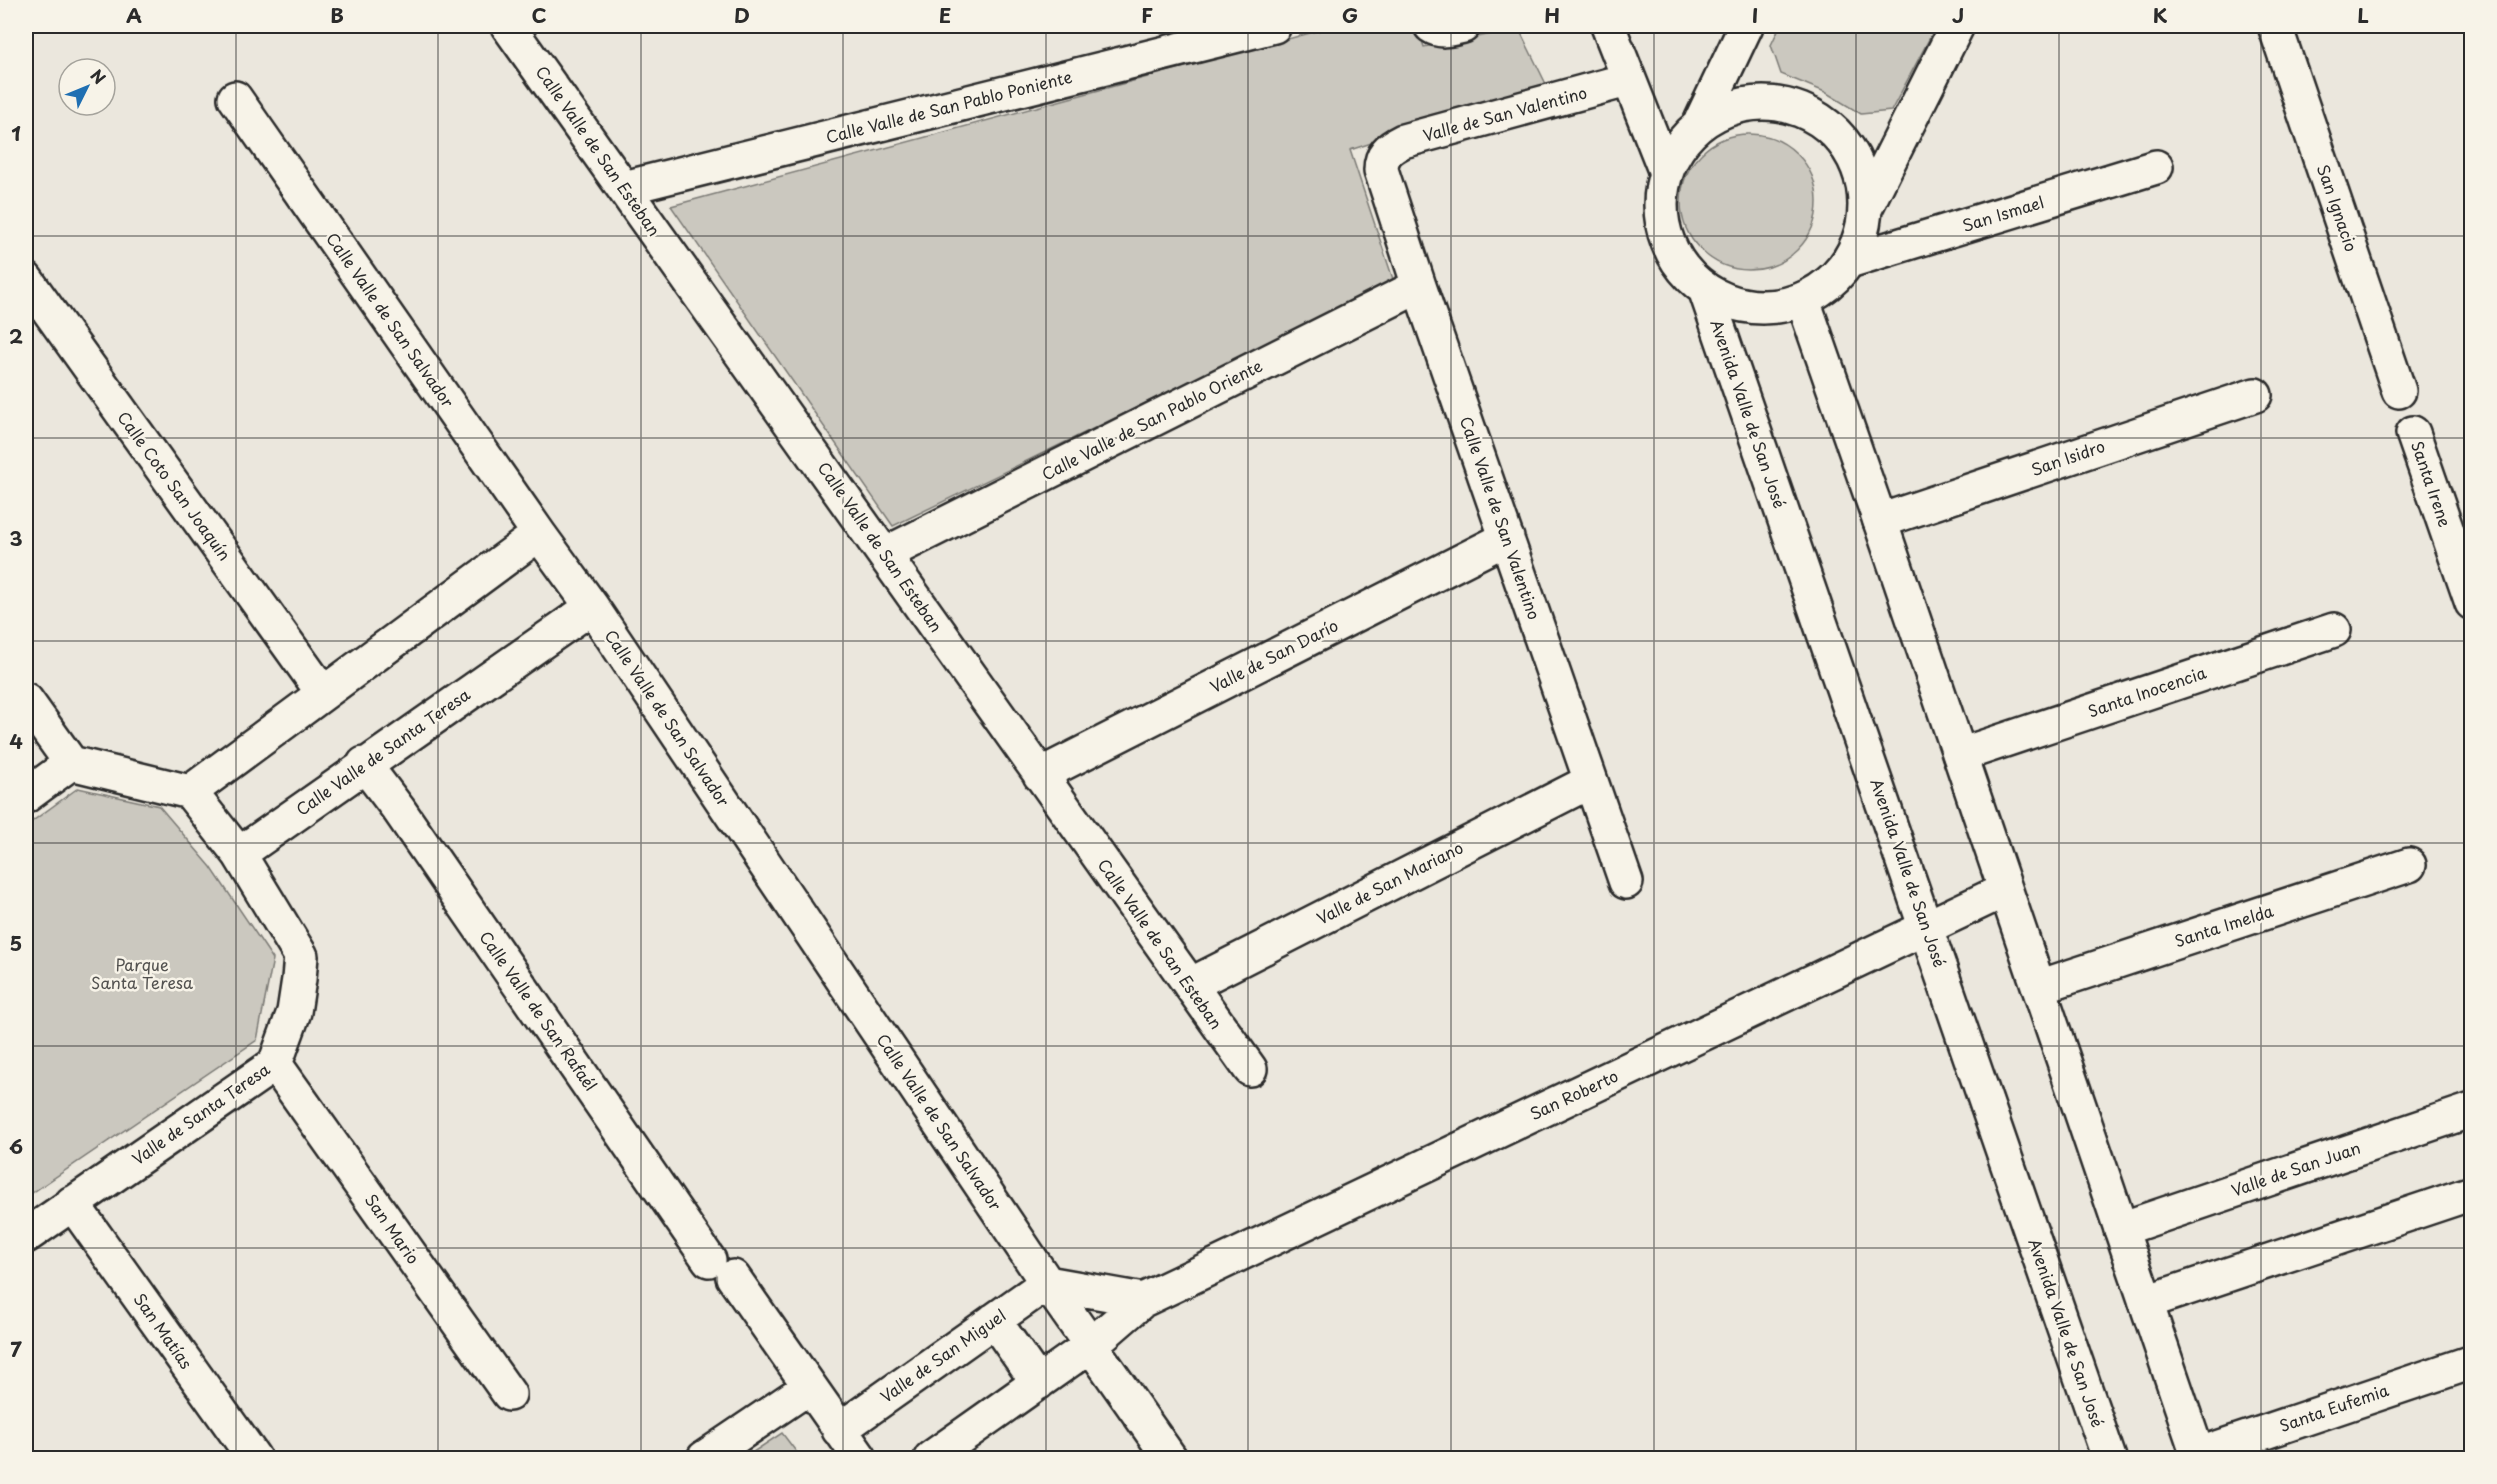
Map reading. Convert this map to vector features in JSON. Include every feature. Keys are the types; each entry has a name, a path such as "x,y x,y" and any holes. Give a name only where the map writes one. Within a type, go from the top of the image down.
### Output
{"street":[{"name":"Calle Valle de San Esteban","path":"508,26 1250,1069"},
{"name":"Calle Valle de San Pablo Poniente","path":"624,188 1274,26"},
{"path":"1431,26 1447,30 1463,26"},
{"path":"1608,26 1665,170"},
{"path":"1701,122 1746,26"},
{"path":"1866,207 1859,170 1840,137 1810,113 1773,102 1736,105 1701,122 1684,139 1665,170 1661,194 1664,230 1679,263 1705,289 1728,301 1752,307 1778,306 1803,300 1829,284 1850,261 1861,235 1866,207 1957,26"},
{"name":"San Ignacio","path":"2275,26 2399,391"},
{"name":"Valle de San Valentino","path":"1385,153 1403,141 1628,80"},
{"name":"Calle Valle de San Salvador","path":"235,98 592,607 1047,1283 1170,1458"},
{"name":"Calle Valle de San Valentino","path":"1385,153 1381,161 1381,170 1419,286 1626,882"},
{"name":"San Ismael","path":"1850,261 2156,167"},
{"name":"Calle Coto San Joaquín","path":"26,279 323,693"},
{"name":"Calle Valle de San Pablo Oriente","path":"885,554 1419,286"},
{"name":"Avenida Valle de San José","path":"1705,289 2109,1458"},
{"path":"1803,300 1881,521 2198,1457"},
{"name":"San Isidro","path":"1881,521 2255,395"},
{"name":"Santa Irene","path":"2413,432 2472,603"},
{"path":"190,792 539,534"},
{"name":"Valle de San Darío","path":"1040,775 1507,538"},
{"name":"Calle Valle de Santa Teresa","path":"239,854 364,764 592,607"},
{"name":"Santa Inocencia","path":"1960,755 2334,630"},
{"path":"26,700 72,763 190,792 239,854"},
{"path":"26,796 72,763"},
{"name":"Calle Valle de San Rafaél","path":"364,764 399,810 721,1268 809,1387"},
{"name":"Valle de San Mariano","path":"1190,985 1591,782"},
{"name":"Valle de Santa Teresa","path":"26,1236 275,1064 294,1012 301,956 239,854"},
{"name":"Santa Imelda","path":"2039,987 2409,865"},
{"name":"San Roberto","path":"1091,1345 1143,1299 2005,890"},
{"name":"San Mario","path":"275,1064 509,1394"},
{"name":"Valle de San Juan","path":"2121,1229 2472,1110"},
{"path":"2146,1302 2472,1193"},
{"name":"San Matías","path":"72,1203 254,1458"},
{"path":"1047,1283 1143,1299"},
{"name":"Valle de San Miguel","path":"840,1430 1047,1283"},
{"path":"994,1320 1038,1383"},
{"path":"931,1458 1091,1345"},
{"name":"Santa Eufemia","path":"2198,1457 2472,1362"},
{"path":"704,1458 809,1387 860,1458"}],"green space":[{"path":"1336,26 1417,26 1424,47 1519,29 1547,86 1350,150 1394,282 893,526 671,206"},
{"path":"1780,26 1936,26 1891,111 1861,114 1825,92 1781,74 1771,45"},
{"path":"1749,134 1775,139 1787,145 1797,154 1806,164 1812,176 1817,202 1812,228 1806,240 1797,250 1787,259 1775,265 1749,270 1723,265 1711,259 1701,250 1692,240 1686,228 1681,202 1686,176 1692,164 1701,154 1711,145 1723,139"},
{"name":"Parque Santa Teresa","path":"78,788 159,806 211,867 273,959 257,1040 26,1197 26,826"},
{"path":"782,1433 801,1458 744,1458"}]}
